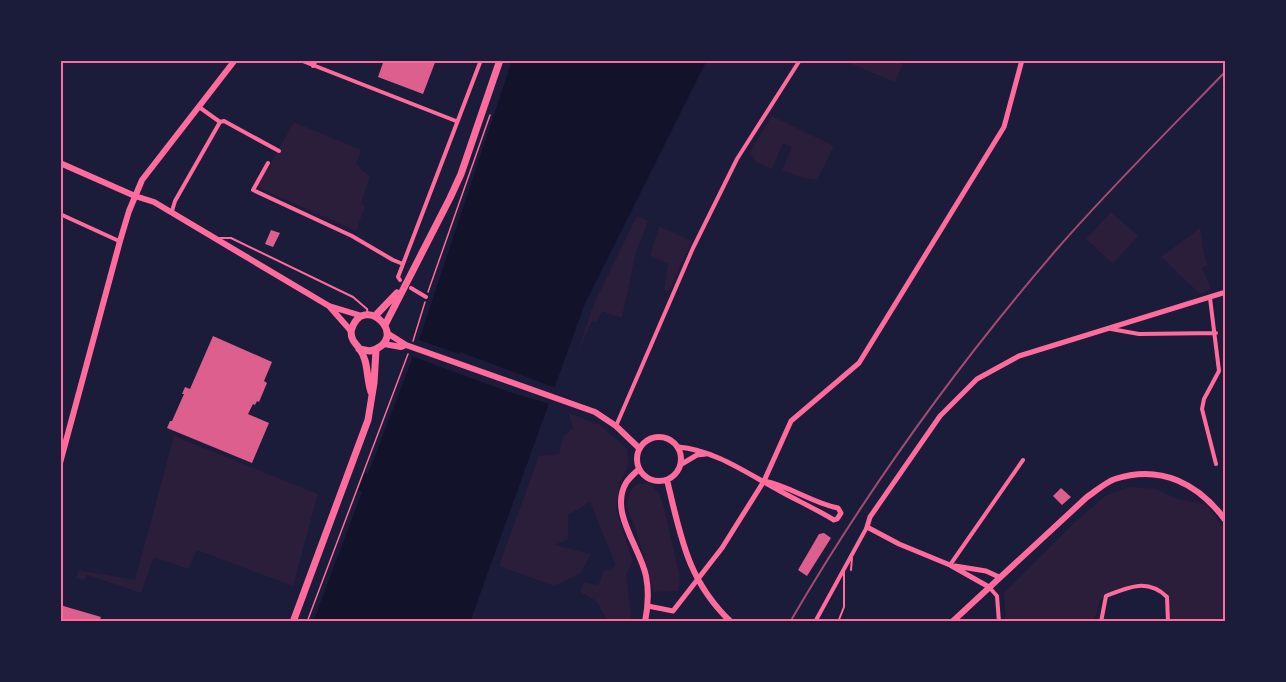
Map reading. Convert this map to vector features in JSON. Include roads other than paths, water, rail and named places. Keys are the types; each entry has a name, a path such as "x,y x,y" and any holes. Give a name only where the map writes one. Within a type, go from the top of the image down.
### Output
{"main road":[{"path":"60,463 120,241 135,196 142,180 235,60"},
{"path":"359,349 376,350 384,344 387,333 385,324 437,226 461,174 500,60"},
{"path":"60,163 172,211 329,306 368,315 385,324"},
{"path":"351,331 357,320 368,315 402,290"},
{"path":"329,306 351,331 354,344 365,361 371,392"},
{"path":"387,333 406,345 595,412 616,426 639,448"},
{"path":"384,344 401,347 406,345"},
{"path":"293,622 368,420 376,350"},
{"path":"662,436 678,447 681,456 680,465 675,474 667,480 656,481 646,477 639,469 636,458 639,448 645,441 662,436"},
{"path":"639,469 626,483 621,498 622,512 646,575 648,606 645,622"},
{"path":"951,622 1087,497 1113,480 1138,474 1162,475 1174,479 1206,496 1226,521"},
{"path":"667,480 688,562 702,589 731,622"}],"street":[{"path":"300,60 456,121"},
{"path":"313,66 316,60"},
{"path":"400,280 398,277 481,60"},
{"path":"616,426 693,249 736,159 800,60"},
{"path":"648,606 673,611 722,548 765,481 791,421 859,363 1004,127 1022,60"},
{"path":"199,107 219,122 224,121 276,151"},
{"path":"172,211 175,201 219,122"},
{"path":"268,163 253,189 352,236 403,264"},
{"path":"60,214 120,241"},
{"path":"411,288 426,297"},
{"path":"815,622 867,528 870,517 940,416 977,379 1019,356 1226,292"},
{"path":"1210,298 1219,371 1204,399 1202,409 1216,464"},
{"path":"1111,329 1139,334 1216,333"},
{"path":"678,447 708,453 765,481 777,490 834,520 841,513 838,508 826,506 778,484 765,481"},
{"path":"680,465 697,455 708,453"},
{"path":"950,565 1023,460"},
{"path":"867,528 950,565 989,587 998,596 999,622"},
{"path":"950,565 986,571 999,578"},
{"path":"1101,622 1106,596 1133,585 1158,588 1167,597 1168,622"}],"lane":[{"path":"214,238 231,238 353,297 367,309 368,315"},
{"path":"851,570 852,555"},
{"path":"838,622 843,607 844,568"}],"railway":[{"path":"790,622 850,524 882,477 984,338 1077,226 1226,71"}]}
